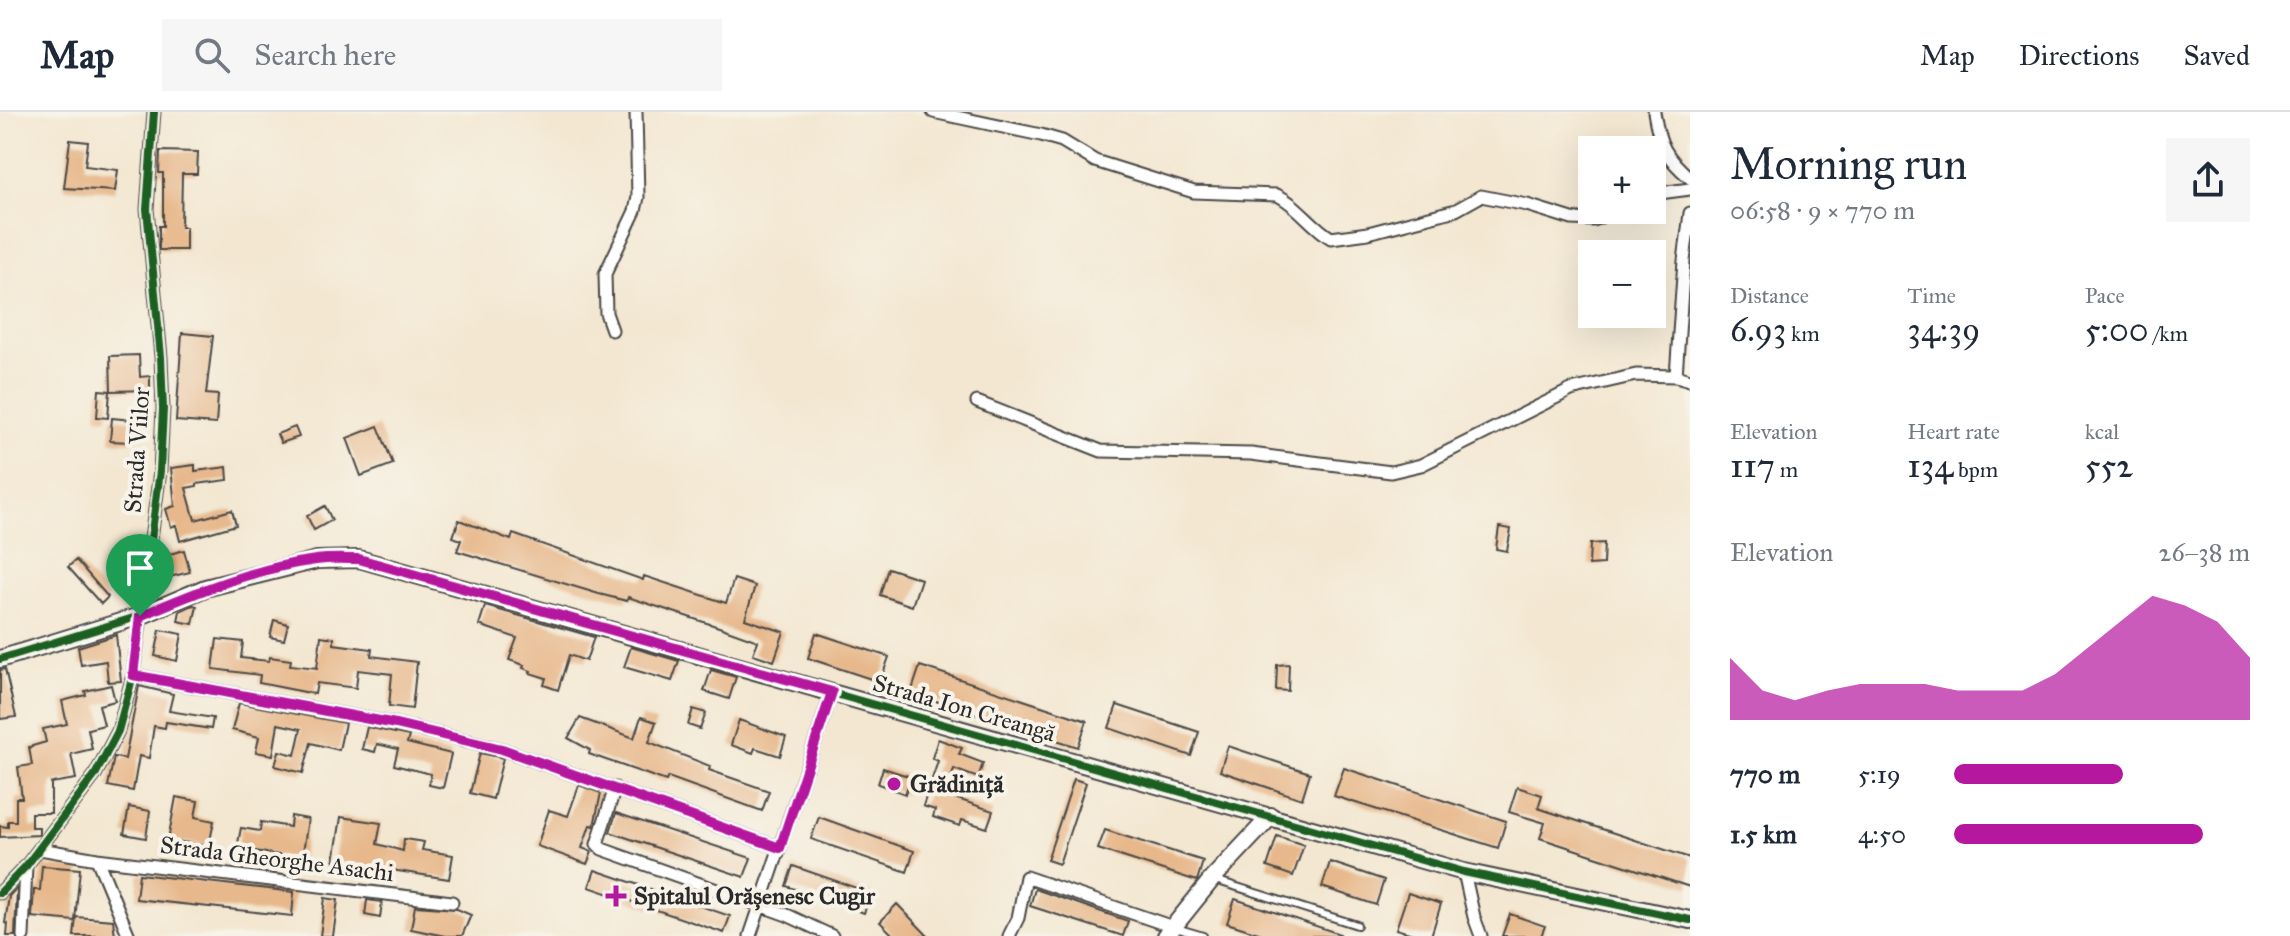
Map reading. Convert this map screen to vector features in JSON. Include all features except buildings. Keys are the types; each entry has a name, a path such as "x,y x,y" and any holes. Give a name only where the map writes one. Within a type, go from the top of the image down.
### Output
{"street":[{"name":"Strada Viilor","path":"0,893 26,866 81,797 109,752 133,675 160,471 163,409 147,209 154,112"},
{"path":"612,330 606,313 605,274 635,211 638,197 636,112"},
{"path":"933,112 1062,141 1095,161 1194,192 1277,195 1331,238 1368,233 1456,210 1481,196 1542,208 1578,219"},
{"path":"1654,112 1665,154 1690,178"},
{"path":"1666,192 1690,189"},
{"path":"1676,376 1690,213"},
{"path":"977,402 1101,451 1251,454 1391,472 1421,465 1571,390 1636,375 1676,376 1690,380"},
{"name":"Strada Ion Creangă","path":"0,659 140,616 205,588 317,560 359,559 1464,872 1690,920"},
{"path":"133,675 466,740 524,756 780,848"},
{"path":"750,936 832,692"},
{"path":"615,788 597,844 602,849 761,905 832,936"},
{"path":"1009,936 1018,918 1026,877 1170,931 1212,879 1271,816"},
{"name":"Strada Gheorghe Asachi","path":"40,849 97,859 452,902"},
{"path":"97,859 129,936"},
{"path":"23,936 26,866"},
{"path":"1464,872 1481,936"}],"lane":[{"path":"1212,879 1357,925"},
{"path":"1170,931 1203,936"}],"cycle path":[{"path":"0,893 26,866 95,775 118,731 133,675 160,471 163,409 147,209 154,112"},
{"path":"0,659 140,616 205,588 317,560 359,559 1464,872 1690,920"}],"place":[{"name":"Grădiniță","path":"894,784"},
{"name":"Spitalul Orășenesc Cugir","path":"616,896"}],"route":[{"path":"359,559 832,692 780,848 502,749 396,724 133,675 140,616 205,588 260,573 317,560 359,559"}]}
